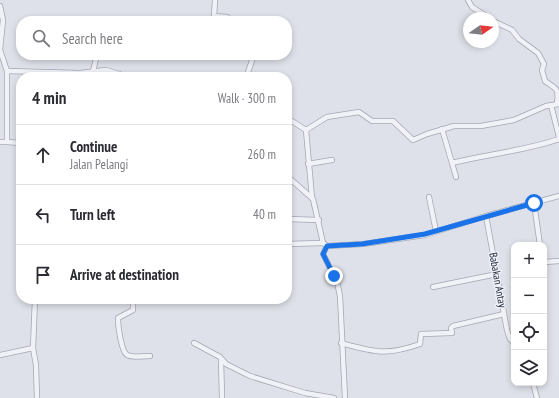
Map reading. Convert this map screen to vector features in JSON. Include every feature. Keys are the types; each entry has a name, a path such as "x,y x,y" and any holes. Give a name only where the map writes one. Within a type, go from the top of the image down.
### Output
{"street":[{"path":"214,16 215,0"},
{"path":"468,0 472,7 480,12"},
{"path":"0,6 3,20 0,50 7,71 7,142"},
{"path":"306,130 327,117 357,111 372,121 393,121 413,140 442,129 460,125 481,126 507,122 523,118 541,108 558,104 559,93 557,88 545,81 542,70 544,64 538,53 520,39 512,30 499,24"},
{"path":"93,71 96,60"},
{"path":"248,72 252,60"},
{"path":"7,71 106,70 113,72"},
{"path":"452,163 479,156 540,145 559,138 551,105"},
{"path":"292,121 306,130"},
{"path":"442,129 456,177"},
{"path":"306,130 312,198 325,245 323,254 337,282 340,296 341,343 345,378 345,398"},
{"path":"0,142 16,143"},
{"path":"308,164 332,160"},
{"path":"292,180 312,198"},
{"path":"292,244 325,245 388,241 436,231 559,196"},
{"path":"429,197 436,231"},
{"path":"534,203 540,242"},
{"name":"Babakan Antay","path":"486,216 504,314 511,340"},
{"path":"292,219 319,220"},
{"path":"547,261 559,261"},
{"path":"433,287 496,274"},
{"path":"34,304 33,348 36,365 37,398"},
{"path":"133,304 133,310 118,318 123,348 126,354 130,356 150,356"},
{"path":"341,343 369,351 387,353 420,344 421,334 452,333 451,328 453,326 504,314"},
{"path":"194,343 222,359 226,364 250,376 305,393 334,398"},
{"path":"0,355 33,348"},
{"path":"222,359 222,398"},
{"path":"534,386 537,398"}],"route":[{"path":"334,276 323,254 325,247 327,246 388,241 425,234 534,203"}]}
